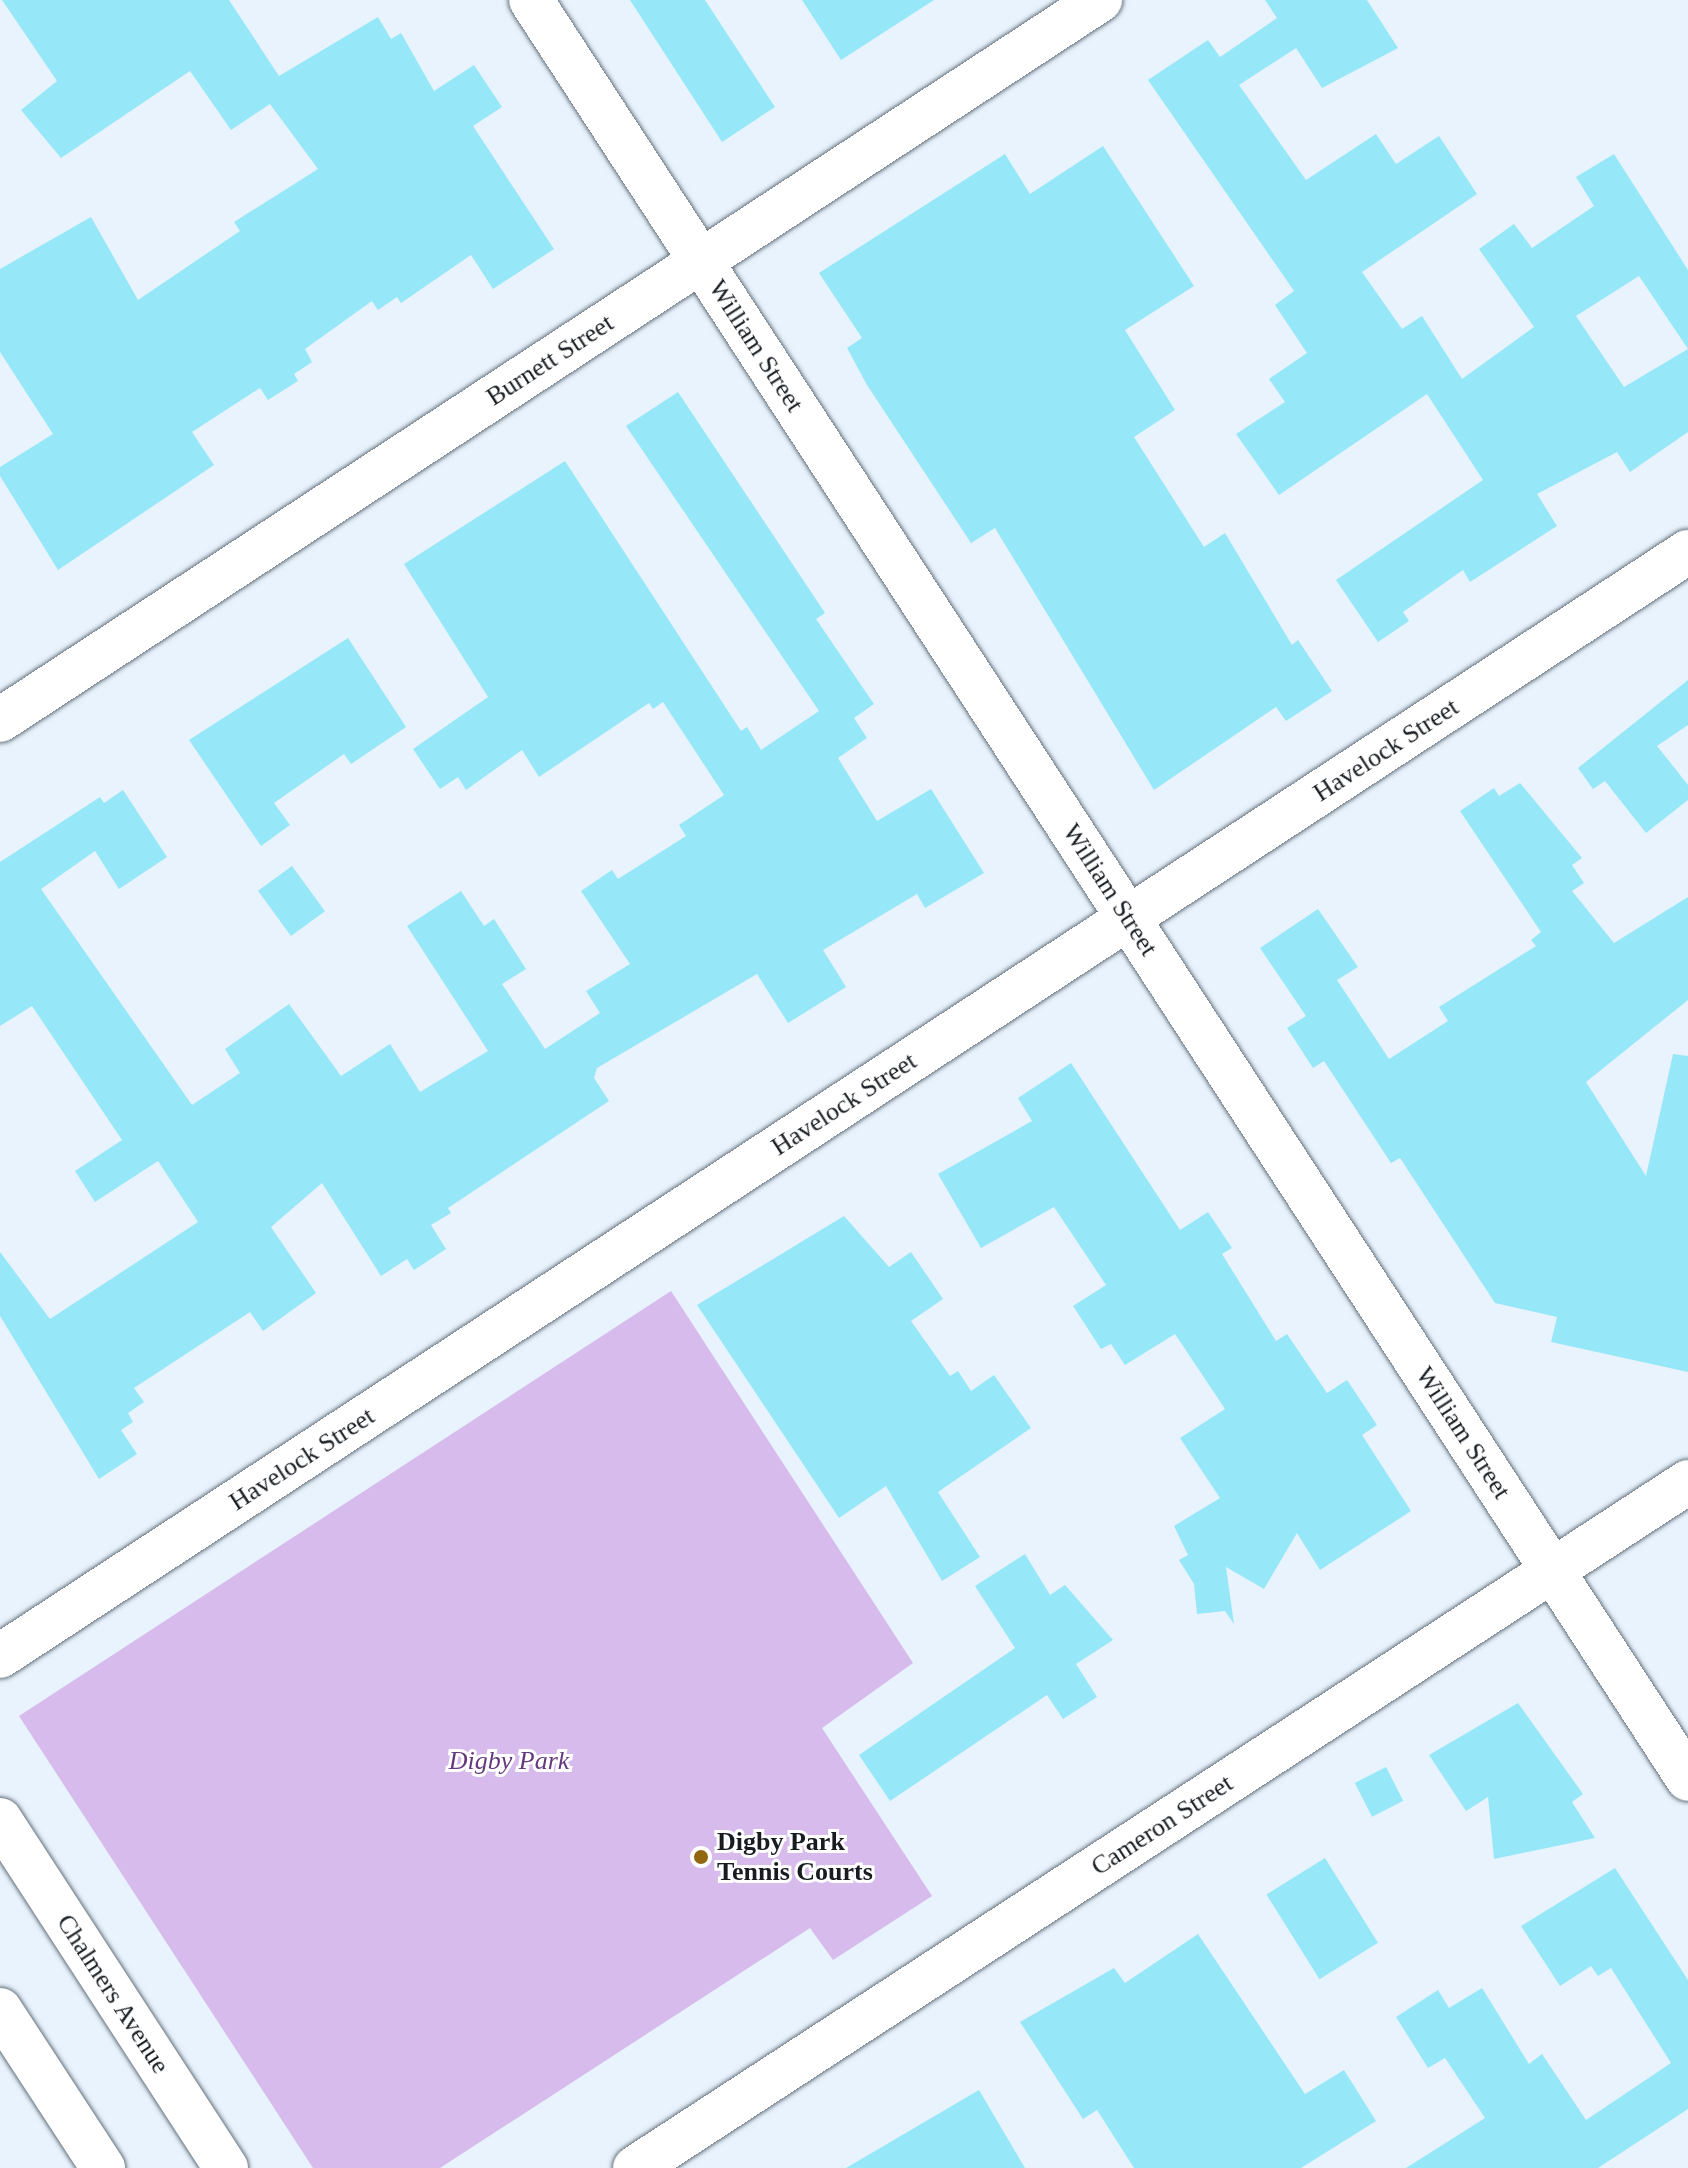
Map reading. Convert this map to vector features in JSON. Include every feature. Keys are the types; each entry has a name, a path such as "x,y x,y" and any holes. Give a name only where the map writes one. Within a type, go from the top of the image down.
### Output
{"street":[{"name":"William Street","path":"531,0 1688,1779"},
{"name":"Burnett Street","path":"0,720 1100,0"},
{"name":"Havelock Street","path":"0,1656 1688,552"},
{"name":"Cameron Street","path":"635,2168 1688,1482"},
{"name":"Chalmers Avenue","path":"0,1820 226,2168"},
{"path":"0,2010 103,2168"}],"green space":[{"name":"Digby Park","path":"671,1291 913,1663 822,1728 932,1896 833,1960 810,1928 440,2168 313,2168 19,1716"}],"building":[{"path":"2,0 229,0 279,76 378,17 391,39 401,33 434,91 474,65 502,107 473,126 554,249 493,289 471,255 401,303 397,297 378,310 372,301 305,349 312,362 294,374 298,381 268,400 260,388 192,432 214,465 58,570 0,476 0,467 53,434 0,352 0,269 91,217 138,300 240,231 234,222 318,169 270,104 231,130 190,71 61,158 21,110 57,81"},
{"path":"630,0 705,0 775,107 722,142"},
{"path":"802,0 934,0 841,60"},
{"path":"1265,0 1367,0 1398,48 1322,88 1296,48 1239,85 1306,180 1376,134 1396,164 1439,136 1477,194 1362,272 1402,329 1422,316 1462,379 1534,327 1479,249 1514,224 1532,248 1594,206 1576,177 1614,154 1688,270 1688,349 1688,432 1630,472 1617,452 1537,494 1557,526 1470,582 1463,570 1403,612 1409,621 1378,642 1336,580 1483,480 1427,394 1279,495 1236,434 1285,402 1269,379 1307,353 1275,305 1294,291 1148,80 1208,40 1220,57 1277,18","holes":["1639,276 1688,349 1624,387 1576,316"]},
{"path":"1103,146 1194,286 1125,330 1175,410 1134,437 1204,547 1225,533 1292,645 1298,640 1332,691 1286,721 1276,707 1154,790 995,528 971,543 867,385 847,348 862,338 819,273 1005,154 1030,194"},
{"path":"678,392 825,613 816,619 874,704 854,718 867,738 838,758 877,821 931,789 984,873 925,908 917,894 823,950 846,987 788,1023 757,974 597,1068 594,1078 609,1101 448,1208 451,1213 431,1225 446,1249 414,1270 407,1259 381,1276 322,1183 271,1227 316,1293 263,1331 250,1312 134,1388 144,1402 128,1413 133,1422 121,1430 137,1454 99,1479 0,1316 0,1252 50,1319 198,1222 158,1161 95,1202 75,1171 122,1140 32,1006 0,1026 0,862 100,797 104,803 123,790 167,857 119,889 95,851 41,889 192,1105 240,1073 225,1049 289,1004 341,1076 390,1044 420,1092 488,1051 407,926 461,891 484,926 494,919 526,969 502,984 545,1049 600,1013 586,991 630,964 581,891 612,870 618,879 686,836 679,825 724,795 663,702 653,709 649,703 539,777 522,750 466,790 458,777 440,789 413,749 488,697 404,564 565,461 741,731 747,727 761,750 819,711 626,426"},
{"path":"348,638 406,727 351,764 344,754 274,803 290,825 261,846 189,740"},
{"path":"1688,680 1688,725 1657,746 1688,785 1688,800 1646,833 1605,781 1593,789 1578,768"},
{"path":"1520,783 1582,858 1572,865 1584,883 1572,891 1614,943 1688,897 1688,1000 1586,1082 1646,1176 1673,1054 1688,1056 1688,1372 1551,1342 1557,1317 1495,1303 1400,1158 1391,1163 1324,1061 1313,1068 1287,1028 1306,1016 1260,948 1318,909 1358,967 1337,980 1389,1059 1448,1021 1439,1007 1536,946 1531,940 1541,932 1460,811 1494,788 1499,796"},
{"path":"292,866 325,911 291,936 258,891"},
{"path":"1071,1063 1180,1230 1208,1212 1232,1248 1222,1254 1276,1341 1287,1334 1327,1393 1347,1380 1377,1425 1362,1435 1411,1511 1320,1570 1297,1533 1264,1589 1226,1567 1234,1624 1225,1611 1197,1614 1194,1584 1179,1560 1188,1555 1174,1526 1220,1498 1180,1438 1225,1409 1175,1334 1125,1365 1111,1344 1101,1349 1073,1306 1106,1285 1054,1207 981,1248 938,1174 1032,1121 1018,1098"},
{"path":"844,1216 889,1267 911,1252 943,1299 911,1321 950,1376 958,1371 971,1391 994,1375 1031,1428 938,1492 980,1557 942,1581 886,1486 839,1518 697,1305"},
{"path":"1025,1554 1050,1595 1065,1585 1113,1640 1076,1664 1097,1697 1063,1719 1047,1695 890,1801 859,1755 1015,1648 975,1586"},
{"path":"1518,1703 1583,1794 1572,1802 1595,1838 1494,1859 1488,1797 1466,1811 1429,1755"},
{"path":"1386,1767 1403,1801 1372,1817 1355,1783"},
{"path":"1325,1858 1378,1943 1319,1979 1266,1895"},
{"path":"1615,1868 1688,1980 1688,2109 1598,2168 1406,2168 1485,2118 1445,2058 1428,2068 1396,2017 1438,1990 1449,2008 1482,1988 1529,2064 1542,2054 1586,2120 1671,2063 1611,1968 1598,1976 1591,1966 1560,1986 1521,1926"},
{"path":"1198,1934 1305,2094 1344,2070 1376,2121 1301,2168 1134,2168 1097,2110 1083,2119 1020,2022 1114,1968 1125,1983"},
{"path":"979,2090 1025,2168 846,2168"}],"place":[{"name":"Digby Park Tennis Courts","path":"701,1857"}]}
